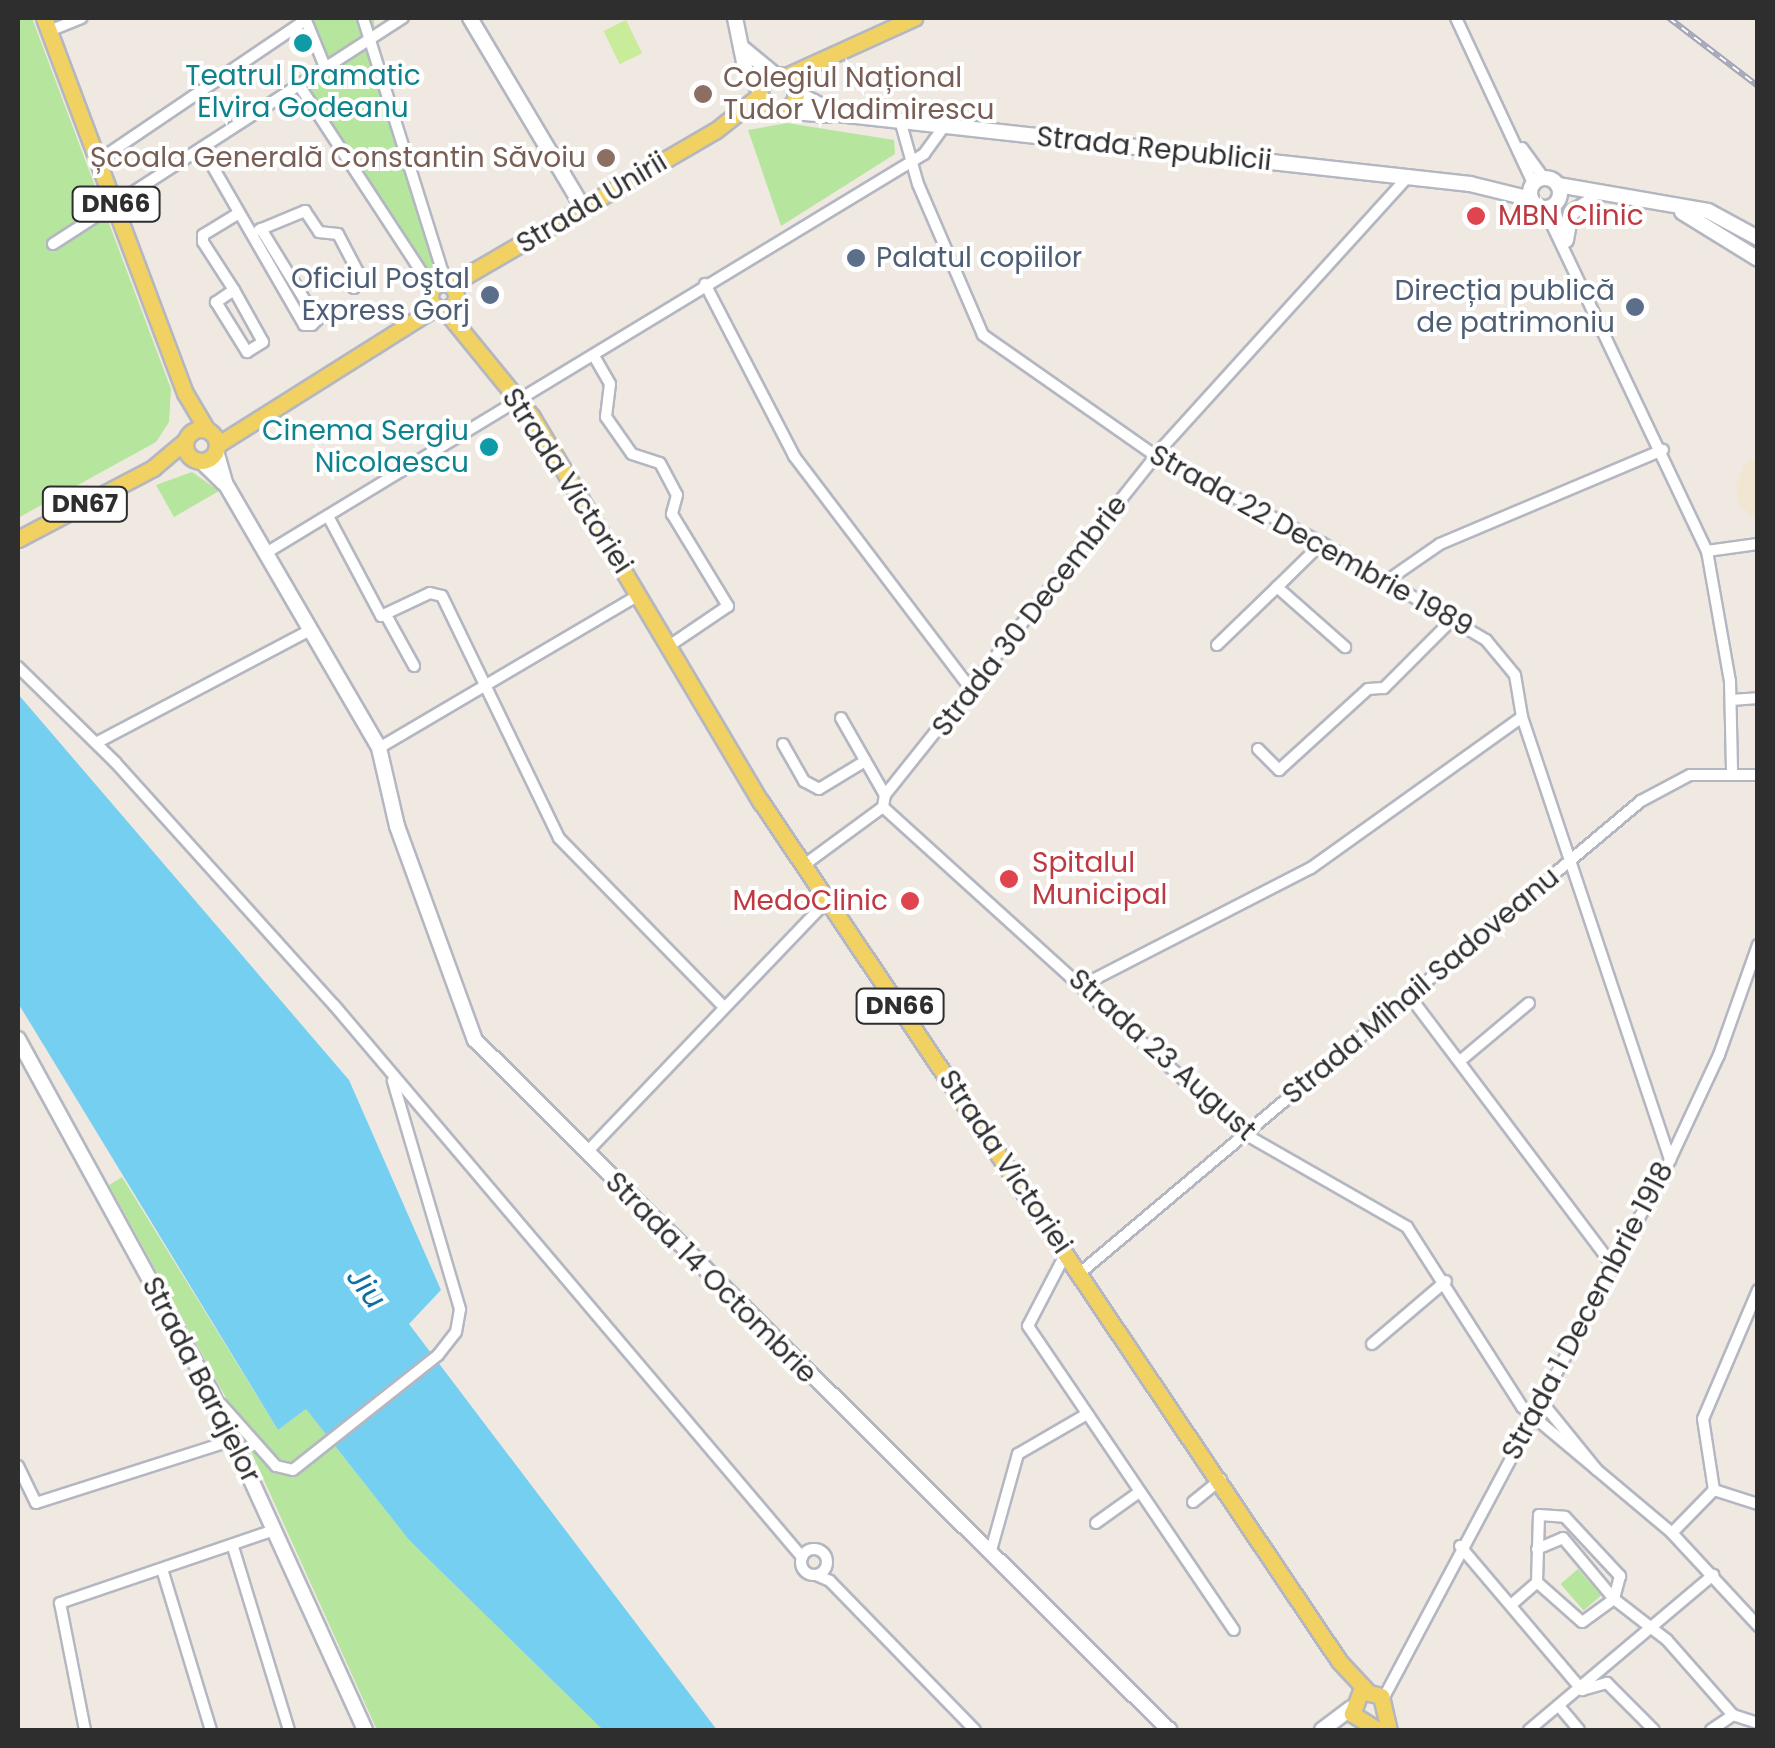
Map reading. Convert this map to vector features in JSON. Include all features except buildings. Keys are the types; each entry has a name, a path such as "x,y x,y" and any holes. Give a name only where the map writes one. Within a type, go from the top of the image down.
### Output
{"main road":[{"path":"470,18 582,206"},
{"path":"735,18 746,72 776,111"},
{"name":"Strada Unirii","path":"715,131 759,93 840,56 889,23 914,18"},
{"name":"DN66","path":"46,24 185,392 214,440"},
{"name":"Strada Republicii","path":"741,47 838,114"},
{"name":"Strada Unirii","path":"153,468 197,460 214,440 582,206 715,131 776,111 788,83"},
{"name":"Strada Republicii","path":"776,111 900,120 1618,199 1708,211 1758,238"},
{"name":"Strada Republicii","path":"1544,193 1591,201 1618,199"},
{"path":"1566,247 1571,213 1591,201"},
{"name":"Strada Republicii","path":"1672,208 1758,259"},
{"path":"1727,238 1737,224"},
{"name":"Strada Victoriei","path":"444,295 519,402 804,866 1222,1478 1369,1708 1389,1730"},
{"name":"DN66","path":"185,392 187,438"},
{"path":"187,438 197,460 225,483"},
{"name":"Strada Unirii","path":"18,539 153,468 187,438 214,440"},
{"path":"214,440 225,483"},
{"name":"Strada 14 Octombrie","path":"225,483 379,748 398,826 468,1028 586,1153 1169,1730"},
{"name":"Strada Barajelor","path":"18,1039 210,1392 365,1730"},
{"path":"1328,1727 1369,1708"}],"street":[{"path":"46,24 81,18"},
{"name":"Strada Victoriei","path":"363,18 371,38 382,96 444,295"},
{"path":"53,244 403,18"},
{"path":"1456,18 1509,131 1544,193 1707,551 1731,700 1732,772 1758,775"},
{"path":"99,160 302,21 325,67"},
{"name":"Strada Victoriei","path":"299,85 444,295"},
{"name":"Strada 22 Decembrie 1989","path":"900,120 910,162 983,335 1156,456 1322,543 1486,640 1515,675 1522,717 1574,858 1670,1160"},
{"path":"266,554 910,162 936,145 946,126"},
{"path":"202,148 304,325 312,325 317,320 261,229"},
{"name":"Strada 30 Decembrie","path":"804,866 884,801 1156,456 1409,176"},
{"path":"249,235 305,211 318,232 338,234 359,274 354,288"},
{"path":"234,290 216,302 247,352 263,342 234,290 203,235 239,213"},
{"path":"705,284 794,456 973,692"},
{"path":"594,356 610,384 606,417 632,454 660,464 678,495 672,514 728,606 670,646"},
{"path":"1388,580 1440,544 1663,450"},
{"path":"328,518 378,612 388,617 414,666"},
{"path":"1217,645 1322,543"},
{"path":"1707,551 1758,544"},
{"path":"1277,587 1345,647"},
{"path":"388,617 430,594 442,596 490,686 566,849 723,1006"},
{"path":"379,748 639,595"},
{"path":"1258,749 1279,770 1368,689 1384,688 1452,620"},
{"path":"96,742 310,630"},
{"path":"18,666 96,742 334,1005 393,1081 792,1539 804,1570 830,1581 975,1730"},
{"path":"1731,700 1758,698"},
{"path":"1083,985 1312,868 1522,717"},
{"name":"Strada 23 August","path":"841,718 884,801 1244,1134 1398,1220 1446,1281 1532,1417 1672,1533 1758,1626"},
{"path":"783,744 804,781 819,789 864,761"},
{"name":"Strada Mihail Sadoveanu","path":"1080,1273 1651,794 1690,775 1732,772"},
{"path":"586,1153 828,900"},
{"name":"Strada 1 Decembrie 1918","path":"1369,1708 1397,1667 1670,1160 1719,1055 1758,945"},
{"path":"1408,994 1612,1266"},
{"path":"1460,1060 1529,1003"},
{"path":"210,1392 284,1471 324,1448 438,1355 460,1323 460,1309 393,1081"},
{"path":"1066,1253 1028,1326 1234,1630"},
{"path":"1372,1344 1446,1281"},
{"path":"1714,1490 1703,1419 1758,1290"},
{"name":"Strada 23 August","path":"1541,1401 1598,1470"},
{"path":"990,1554 1018,1454 1087,1414"},
{"path":"18,1466 36,1504 233,1440"},
{"path":"1193,1502 1222,1478"},
{"path":"1714,1490 1758,1504"},
{"path":"1672,1533 1714,1490"},
{"path":"1096,1523 1138,1493"},
{"path":"1540,1515 1565,1517 1620,1576 1614,1599 1582,1622 1537,1582 1537,1549 1540,1515"},
{"path":"85,1730 60,1603 274,1530"},
{"path":"1537,1549 1563,1538 1614,1599 1678,1651 1734,1716 1758,1723"},
{"path":"792,1539 827,1560 830,1581"},
{"path":"1460,1546 1582,1690"},
{"path":"233,1547 289,1730"},
{"path":"802,1557 812,1549"},
{"path":"816,1575 827,1560"},
{"path":"162,1569 211,1730"},
{"path":"1529,1730 1582,1690 1648,1628 1713,1575"},
{"path":"1510,1605 1537,1582"},
{"path":"1582,1690 1607,1683 1654,1730"},
{"path":"1558,1706 1579,1730"},
{"path":"1711,1730 1734,1716"}],"shaded area":[{"path":"1757,458 1757,521 1739,504 1736,486 1745,463"}],"green space":[{"path":"18,18 32,18 171,389 169,422 156,442 18,518"},
{"path":"312,18 374,18 375,48 437,266 429,272 307,89 334,72"},
{"path":"626,20 642,53 620,64 604,31"},
{"path":"787,123 894,140 895,154 781,226 748,130"},
{"path":"192,472 219,491 174,517 156,485"},
{"path":"122,1177 278,1430 306,1409 409,1540 603,1730 377,1730 230,1405 109,1185"},
{"path":"1578,1569 1601,1595 1584,1611 1561,1584"}],"water":[{"name":"Jiu","path":"18,694 349,1080 441,1290 409,1324 717,1730 603,1730 409,1540 306,1409 278,1430 18,1003"}],"railway":[{"path":"1669,18 1758,86"}],"place":[{"name":"Teatrul Dramatic Elvira Godeanu","path":"303,43"},
{"name":"Colegiul Național Tudor Vladimirescu","path":"703,94"},
{"name":"Școala Generală Constantin Săvoiu","path":"606,158"},
{"name":"MBN Clinic","path":"1476,216"},
{"name":"Palatul copiilor","path":"856,258"},
{"name":"Oficiul Poştal Express Gorj","path":"490,295"},
{"name":"Direcția publică de patrimoniu","path":"1635,307"},
{"name":"Cinema Sergiu Nicolaescu","path":"489,447"},
{"name":"Spitalul Municipal","path":"1009,879"},
{"name":"MedoClinic","path":"910,901"}]}
